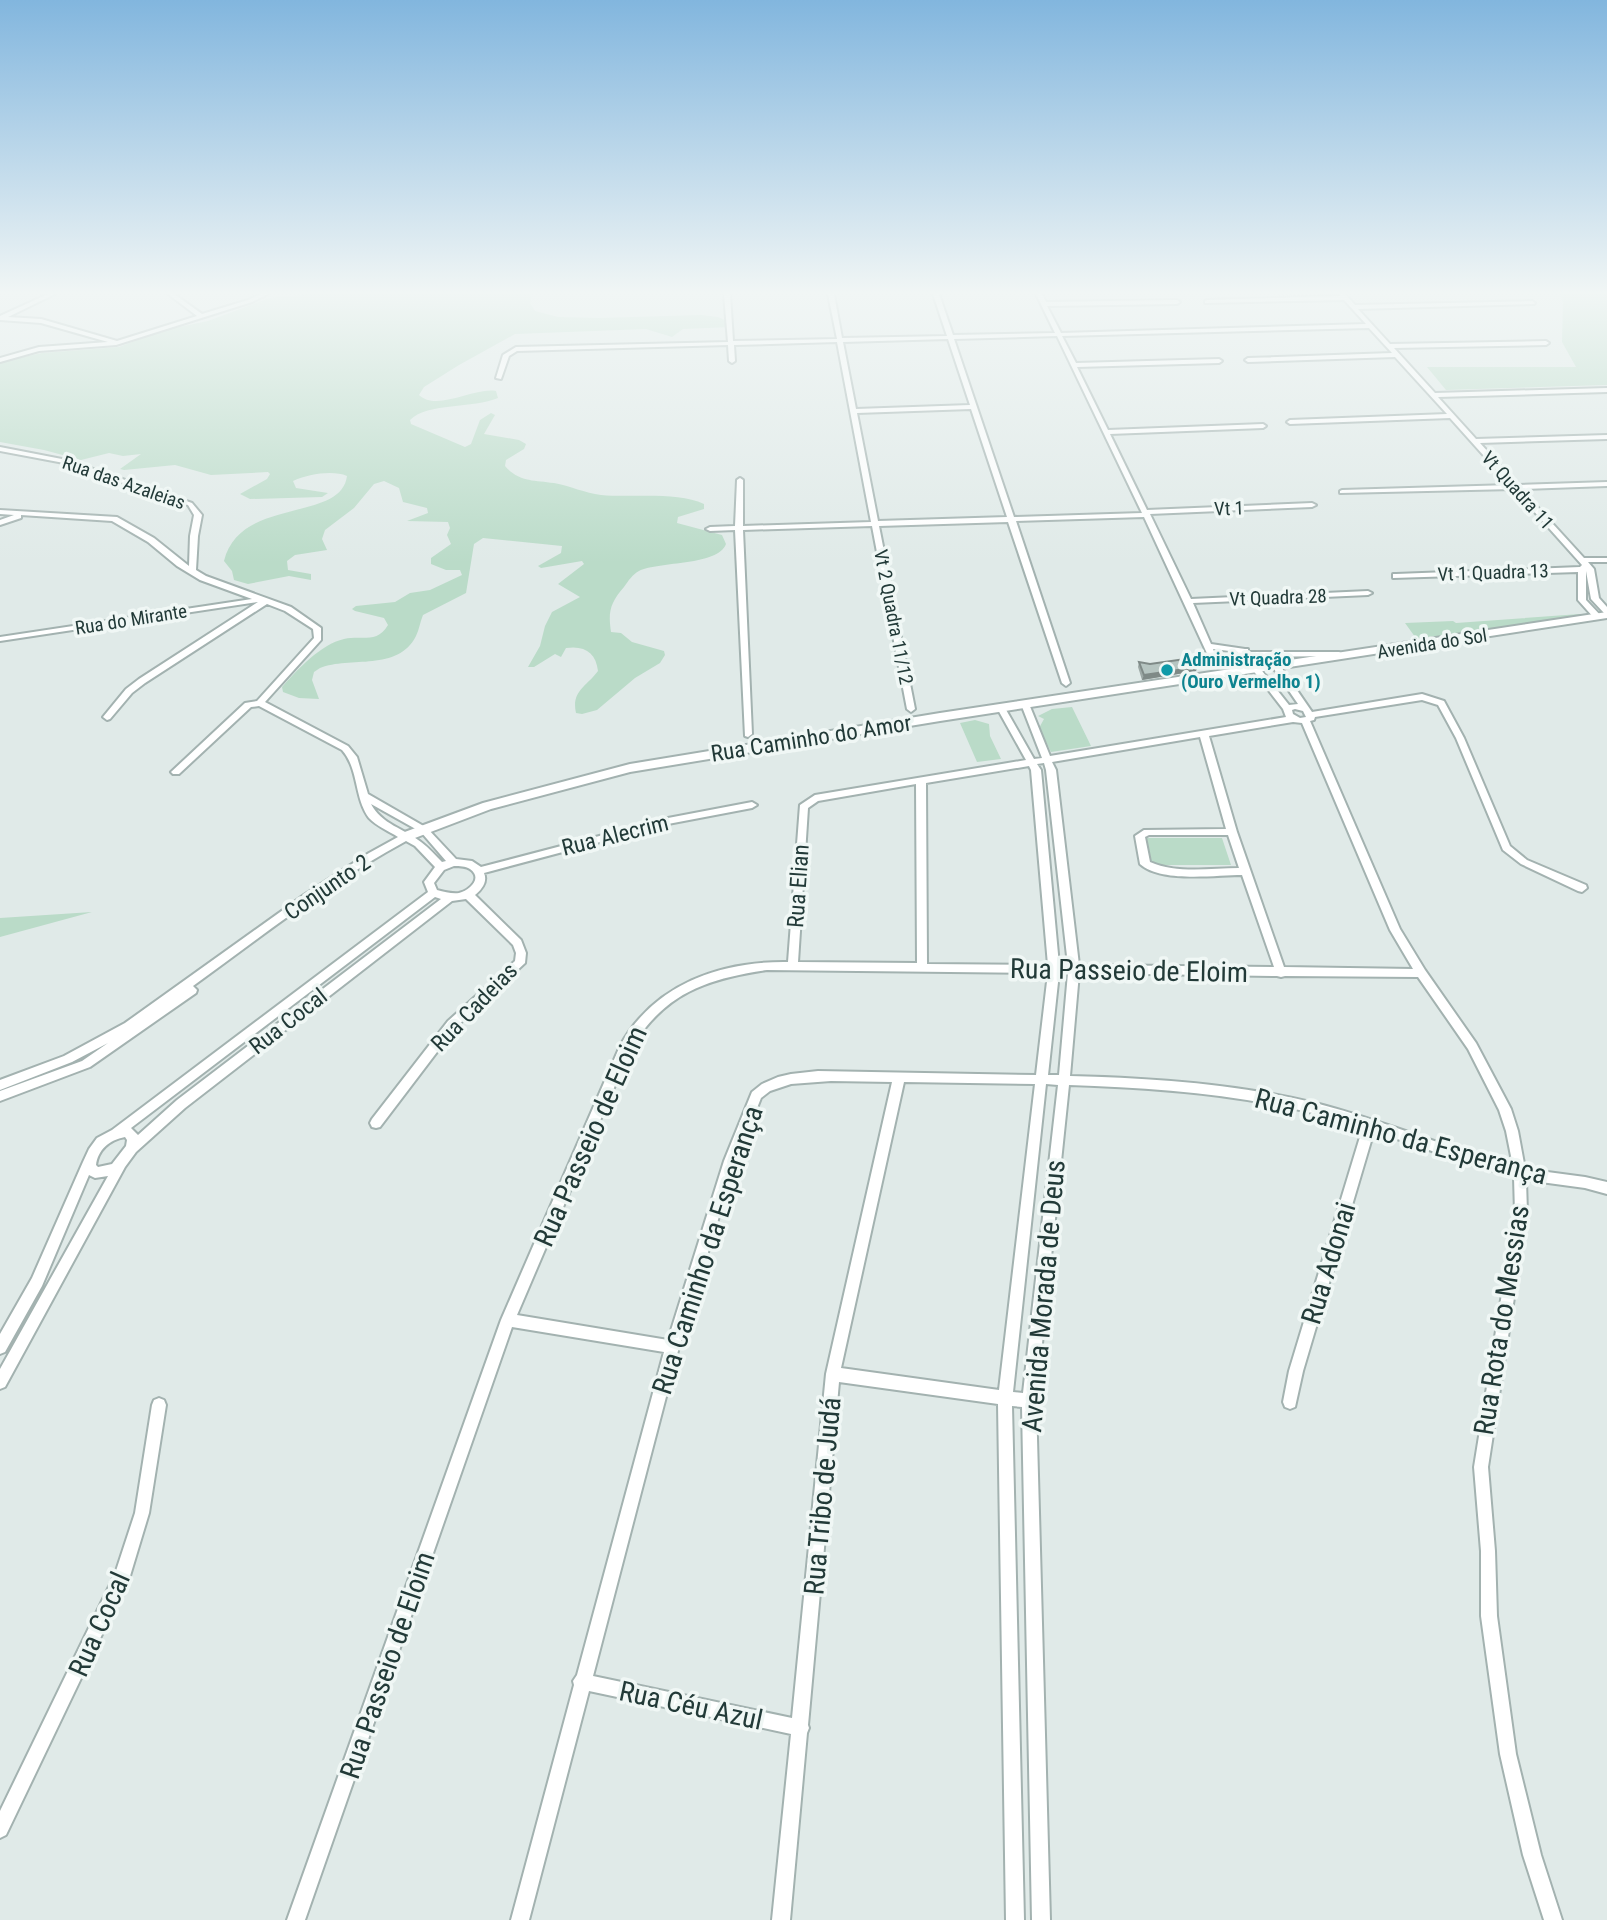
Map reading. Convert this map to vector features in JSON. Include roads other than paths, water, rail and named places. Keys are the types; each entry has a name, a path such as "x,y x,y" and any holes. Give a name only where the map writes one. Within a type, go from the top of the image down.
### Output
{"street":[{"name":"Vt 2 Quadra 11/12","path":"850,384 911,709"},
{"path":"966,384 1014,520 1066,683"},
{"path":"1083,384 1211,654"},
{"name":"Vt Quadra 11","path":"1423,384 1585,566"},
{"path":"1433,395 1607,390"},
{"path":"856,411 974,407"},
{"path":"1290,422 1451,416"},
{"path":"1105,432 1263,426"},
{"path":"1474,441 1607,436"},
{"name":"Rua das Azaleias","path":"0,449 65,461 190,504 198,515 192,571"},
{"path":"740,480 739,529 748,734"},
{"path":"1342,492 1607,484"},
{"name":"Vt 1","path":"710,529 1014,520 1312,505"},
{"path":"0,512 114,519 151,540 180,564 206,579 264,600 304,619 319,633 318,638 260,703"},
{"path":"0,523 20,515"},
{"path":"180,564 194,549"},
{"path":"1585,566 1607,560"},
{"path":"1585,566 1595,599 1604,614"},
{"path":"1582,600 1585,566"},
{"name":"Vt 1 Quadra 13","path":"1396,576 1585,566"},
{"name":"Vt Quadra 28","path":"1188,601 1368,593"},
{"path":"1582,600 1595,599"},
{"path":"107,717 129,691 142,681 264,600"},
{"name":"Rua do Mirante","path":"0,639 264,600"},
{"path":"1582,600 1604,614"},
{"name":"Avenida do Sol","path":"1256,669 1604,614"},
{"path":"1211,654 1356,654"},
{"path":"1211,654 1271,663 1317,660"},
{"name":"Rua Rota do Messias","path":"1276,666 1308,715 1395,930 1421,973 1451,1013 1495,1087 1512,1130 1520,1173 1521,1213 1481,1467 1488,1551 1489,1616 1508,1754 1532,1855 1553,1920"},
{"path":"1256,669 1293,719"},
{"name":"Rua Caminho do Amor","path":"377,852 407,836 460,815 630,768 1256,669"},
{"path":"922,967 921,780 1422,697 1441,703 1460,738 1506,848 1524,862 1582,888"},
{"path":"176,772 248,705 260,703 345,748 353,757 370,812 378,822 407,836 440,867"},
{"name":"Avenida Morada de Deus","path":"1025,704 1049,759 1074,969 1028,1401 1041,1920"},
{"path":"1287,709 1295,706 1308,715"},
{"name":"Avenida Morada de Deus","path":"1001,708 1036,771 1054,968 1005,1398 1015,1920"},
{"path":"1011,725 1032,722"},
{"path":"1204,734 1232,832 1282,973"},
{"name":"Rua Elian","path":"793,965 803,807 823,796 921,780"},
{"path":"367,798 424,830 453,862"},
{"name":"Rua Alecrim","path":"480,871 668,821 752,805"},
{"path":"1232,832 1147,832 1140,836 1140,844 1145,864 1151,867 1181,871 1245,871"},
{"name":"Conjunto 2","path":"0,1097 72,1072 308,898 377,852"},
{"path":"453,862 465,862 480,871 482,879 478,888 469,895 448,900 433,894 429,882 440,867 453,862"},
{"name":"Rua Cocal","path":"89,1162 100,1143 433,894"},
{"name":"Rua Cadeias","path":"376,1123 452,1024 520,963 521,953 517,943 469,895"},
{"name":"Rua Cocal","path":"120,1166 132,1147 181,1104 448,900"},
{"name":"Rua Passeio de Eloim","path":"296,1920 508,1320 626,1046 646,1014 673,993 707,978 751,967 793,965 1421,973"},
{"name":"Conjunto 2","path":"0,1085 68,1059 132,1029"},
{"name":"Rua Caminho da Esperança","path":"520,1920 581,1681 672,1347 730,1161 756,1094 769,1085 802,1078 899,1077 1064,1082 1235,1093 1294,1104 1370,1124 1520,1173 1572,1179 1607,1188"},
{"name":"Rua Tribo de Judá","path":"781,1920 833,1374 899,1077"},
{"name":"Rua Adonai","path":"1290,1402 1296,1371 1370,1124"},
{"path":"117,1132 127,1132 134,1138 132,1147"},
{"path":"89,1162 95,1172 102,1173 120,1166"},
{"path":"0,1346 37,1282 89,1162"},
{"path":"0,1382 120,1166"},
{"path":"508,1320 672,1347"},
{"path":"833,1374 1028,1401"},
{"name":"Rua Cocal","path":"0,1829 122,1576 142,1513 159,1405"},
{"name":"Rua Céu Azul","path":"581,1681 801,1728"}],"place":[{"name":"Administração (Ouro Vermelho 1)","path":"1167,670"}]}
